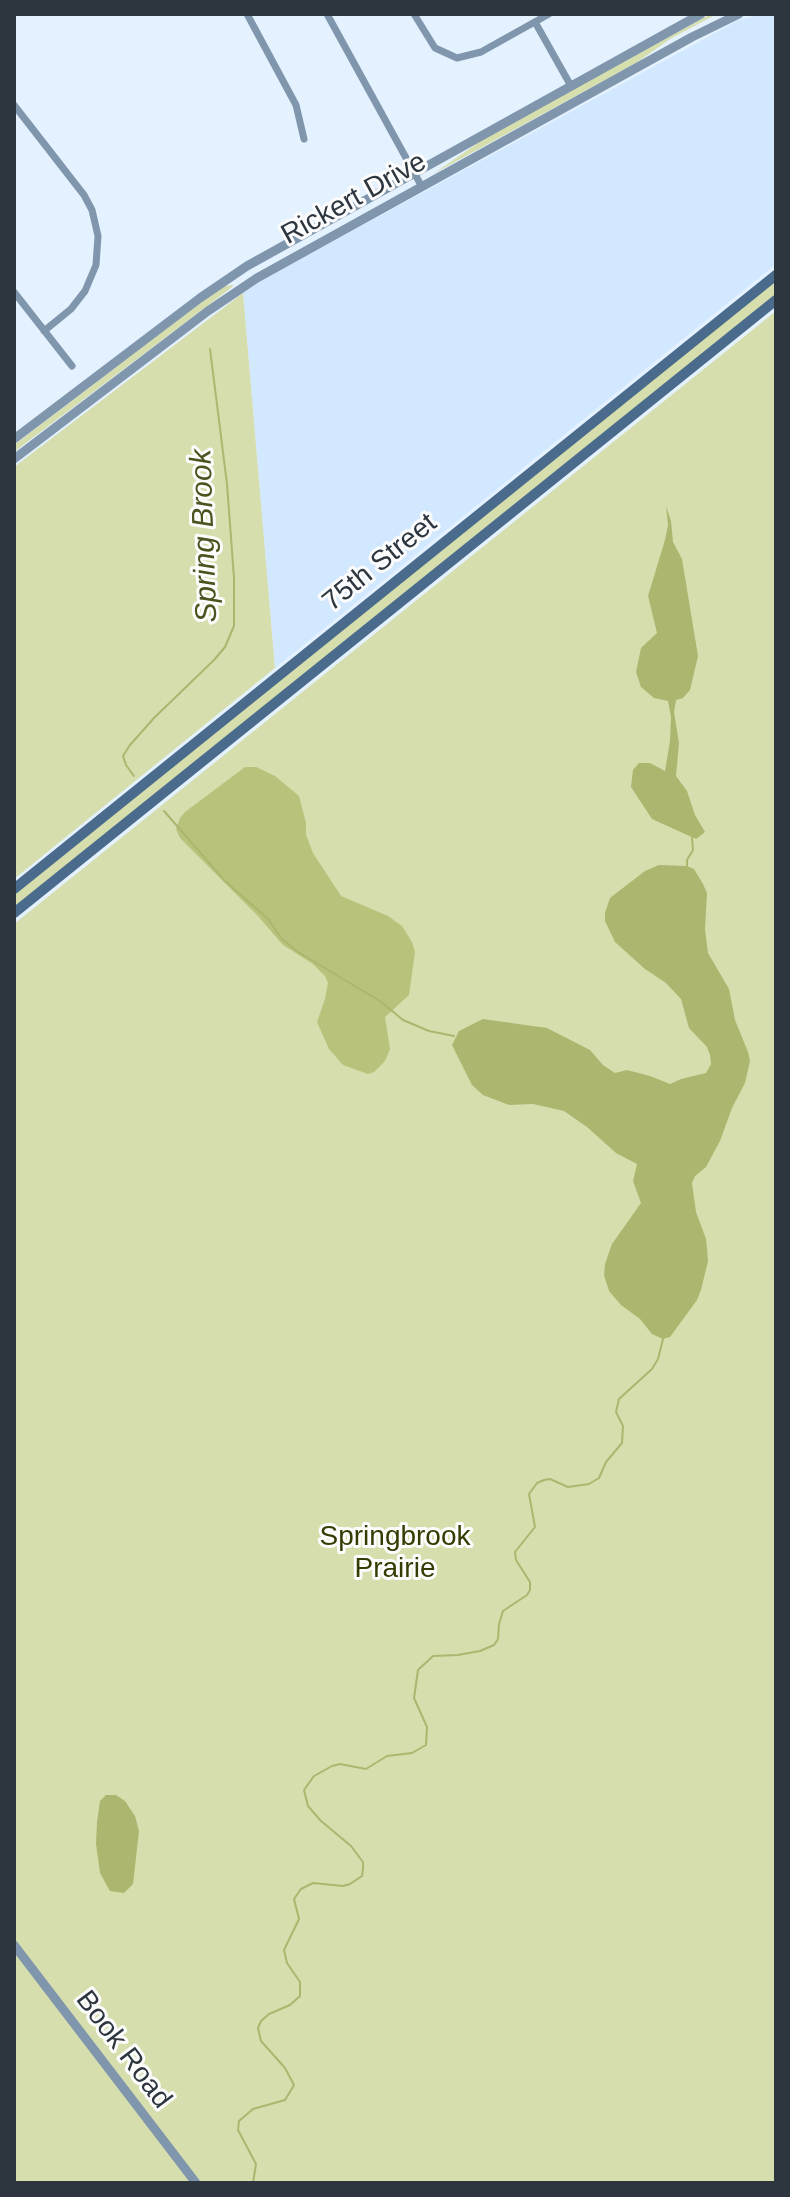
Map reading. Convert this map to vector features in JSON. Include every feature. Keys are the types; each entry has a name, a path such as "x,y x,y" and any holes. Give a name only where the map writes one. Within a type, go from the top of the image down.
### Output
{"main road":[{"name":"75th Street","path":"14,889 776,275"},
{"name":"75th Street","path":"14,913 776,300"}],"street":[{"path":"247,14 296,105 304,139"},
{"path":"327,14 422,187"},
{"path":"414,14 435,48 457,58 474,55 549,14"},
{"name":"Rickert Drive","path":"14,439 222,282 701,14"},
{"name":"Rickert Drive","path":"14,459 231,294 692,37 739,14"},
{"path":"535,22 571,86"},
{"path":"14,105 84,195 92,210 98,236 96,265 85,291 71,309 44,331"},
{"path":"14,292 72,366"},
{"name":"Book Road","path":"14,1945 196,2183"}],"shaded area":[{"path":"761,14 776,14 776,264 275,668 243,293 739,20"},
{"path":"666,506 673,542 682,559 698,656 690,690 683,698 676,700 674,712 679,743 676,776 687,791 705,832 696,839 652,819 631,787 633,770 639,763 650,763 665,771 670,741 668,701 654,698 641,687 636,672 641,648 657,633 648,596 668,525"},
{"path":"245,767 256,767 275,776 299,796 306,835 313,853 341,896 388,916 402,926 412,942 415,952 409,995 385,1017 390,1049 385,1061 374,1072 368,1074 343,1065 329,1049 317,1022 328,983 325,976 313,964 283,945 180,838 176,829 185,812"},
{"path":"659,865 694,869 703,884 707,893 705,929 708,953 729,989 735,1020 750,1061 745,1083 720,1141 706,1167 692,1183 696,1212 707,1248 708,1261 701,1290 670,1337 663,1339 652,1334 640,1319 621,1305 609,1291 604,1275 612,1244 641,1203 633,1181 637,1164 616,1153 564,1111 533,1104 509,1105 483,1095 472,1085 452,1045 459,1031 483,1019 547,1028 590,1050 615,1073 627,1070 670,1084 706,1073 711,1064 710,1055 707,1047 689,1028 681,999 615,942 605,921 610,898 645,871"},
{"path":"106,1795 116,1795 125,1801 135,1816 139,1831 133,1884 124,1893 110,1891 100,1873 97,1822 100,1801"}],"green space":[{"path":"711,14 717,14 670,39 636,63 433,174 491,134"},
{"path":"776,280 776,294 14,907 14,895"},
{"path":"234,285 14,452 14,445 208,297 224,286"},
{"path":"243,293 275,668 14,879 14,467"},
{"name":"Springbrook Prairie","path":"776,311 776,2183 14,2183 14,924"}],"waterway":[{"name":"Spring Brook","path":"134,776 123,756 130,745 214,660 225,647 234,626 227,484 210,349"},
{"name":"Spring Brook","path":"164,811 225,881 268,919 281,938 298,952 380,1001 403,1020 429,1031 454,1036"},
{"path":"687,866 693,850 692,838"},
{"name":"Spring Brook","path":"253,2183 256,2164 238,2130 239,2121 253,2109 285,2100 294,2085 285,2068 261,2041 258,2028 269,2014 290,2005 300,1996 300,1982 287,1963 284,1950 299,1919 294,1899 301,1889 313,1883 350,1884 362,1876 363,1869 363,1862 351,1846 308,1806 304,1790 314,1776 332,1766 340,1764 366,1769 387,1756 412,1753 426,1745 427,1727 414,1698 418,1670 433,1656 458,1655 494,1645 503,1611 530,1590 530,1582 516,1560 515,1552 535,1527 529,1494 537,1483 544,1480 550,1479 568,1487 589,1484 599,1478 606,1462 622,1443 623,1426 616,1412 619,1399 652,1369 663,1339"}]}
